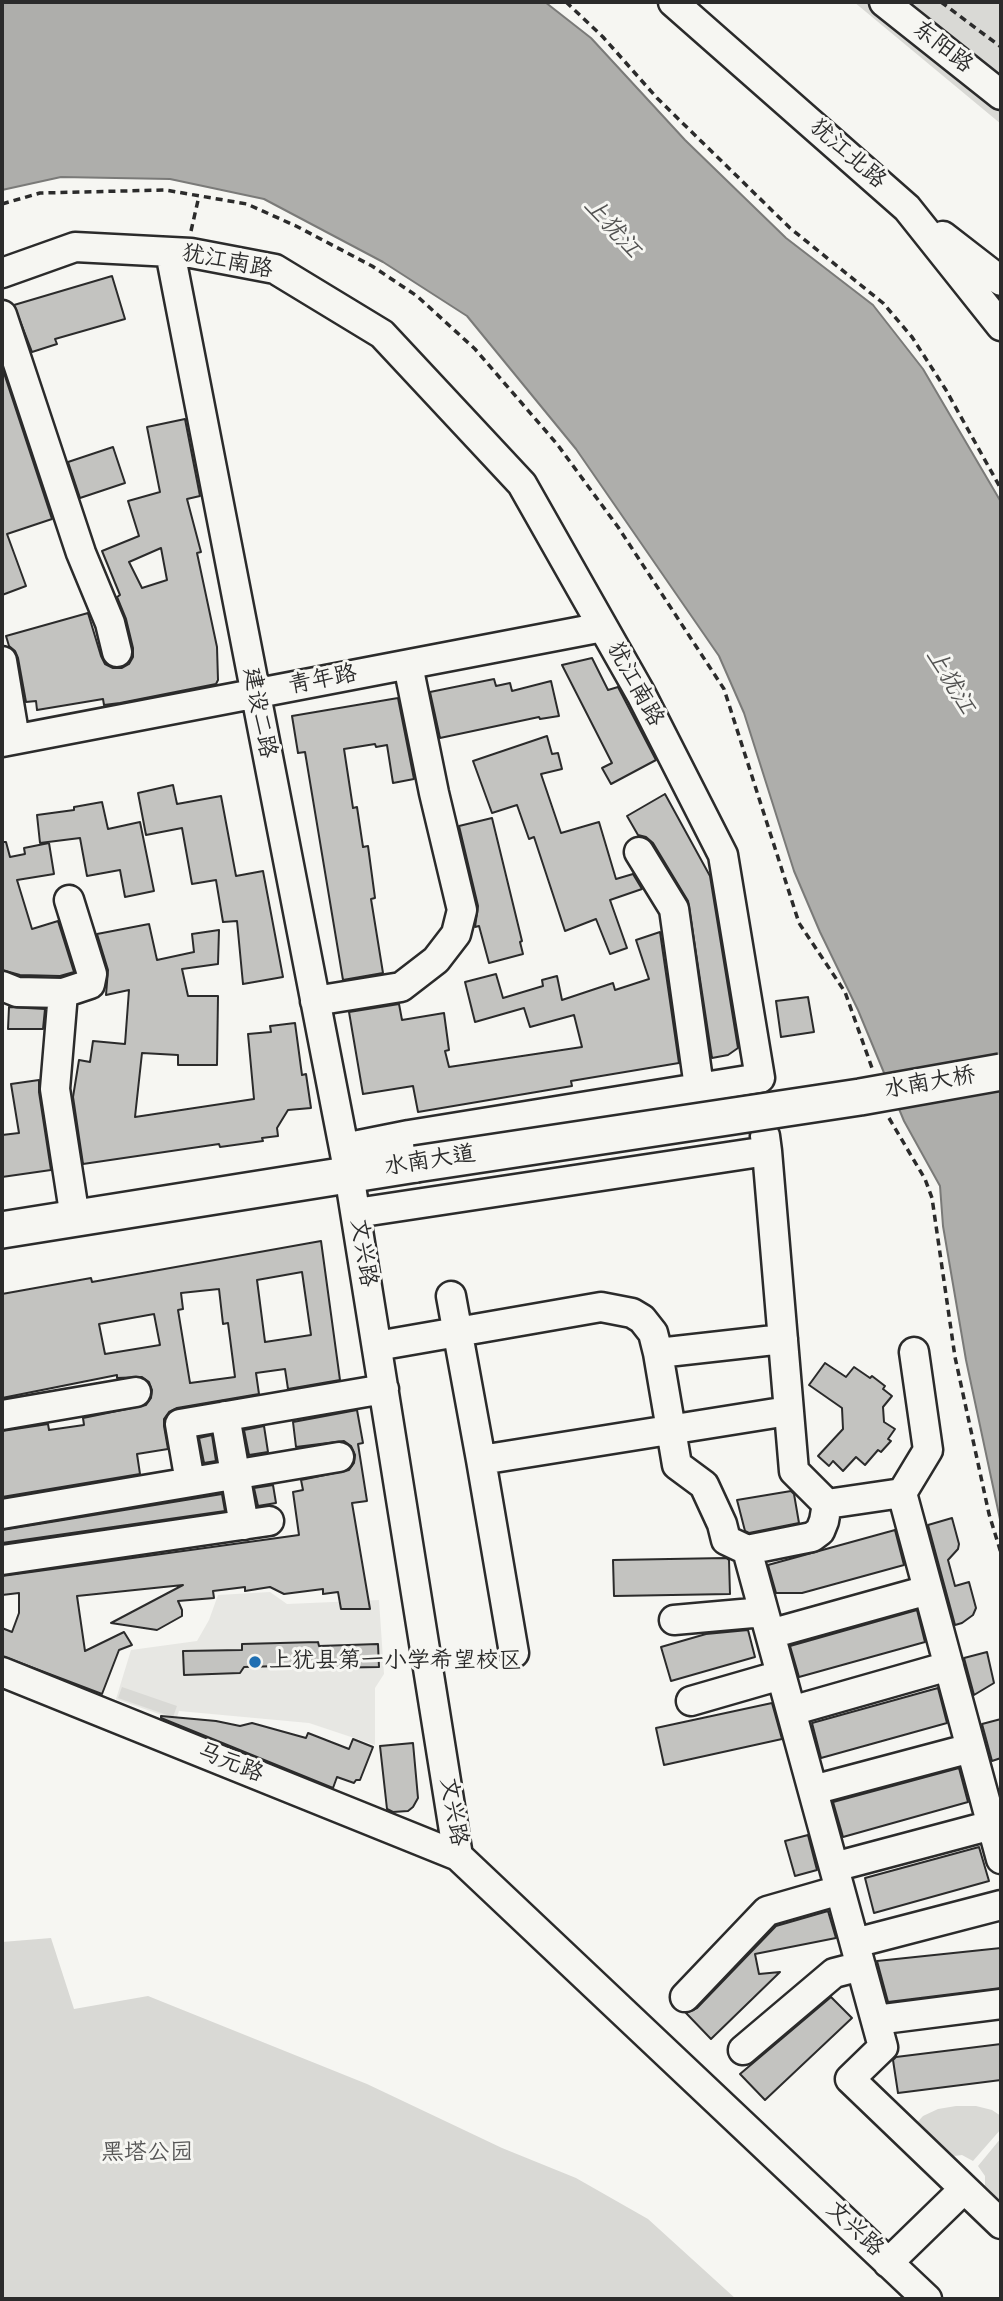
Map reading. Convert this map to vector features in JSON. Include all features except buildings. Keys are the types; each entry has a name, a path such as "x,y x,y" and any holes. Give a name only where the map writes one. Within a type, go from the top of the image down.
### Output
{"main road":[{"name":"水南大桥","path":"859,1097 1001,1072"},
{"name":"水南大道","path":"2,1230 75,1218 347,1161 416,1164 859,1097"}],"street":[{"name":"犹江北路","path":"673,2 906,208 1001,326"},
{"name":"东阳路","path":"884,2 1001,95"},
{"path":"906,208 1001,281"},
{"name":"犹江南路","path":"2,273 75,247 179,246 191,253 275,269 383,334 522,484 641,694 723,855 760,1080 699,1087 409,1135 347,1161"},
{"name":"建设二路","path":"179,246 254,694 347,1161"},
{"path":"2,315 81,553 110,623 117,652"},
{"name":"青年路","path":"8,741 603,627"},
{"path":"315,1001 401,987 436,960 456,934 462,910 434,793 408,665"},
{"path":"2,670 8,741"},
{"path":"639,852 674,909 699,1087"},
{"path":"2,986 17,992 63,993 90,984 92,974 69,900"},
{"path":"63,993 55,1088 75,1218"},
{"path":"356,1213 766,1143 794,1471 827,1504"},
{"name":"文兴路","path":"347,1161 458,1856 927,2299"},
{"path":"451,1296 514,1653"},
{"path":"377,1346 601,1307 632,1313 642,1319 653,1333 677,1465 704,1485 722,1524 726,1540 747,1550 813,1537 820,1531 827,1504"},
{"path":"657,1353 783,1339"},
{"path":"914,1352 928,1450 902,1493 1001,1859"},
{"path":"190,1482 180,1424 384,1389"},
{"path":"2,1415 136,1392"},
{"path":"481,1460 789,1411"},
{"path":"3,1554 256,1523 235,1474 225,1416"},
{"path":"2,1514 339,1457"},
{"path":"827,1504 902,1493"},
{"path":"747,1550 883,2047 850,2079 1001,2224"},
{"path":"674,1620 767,1623 928,1590"},
{"path":"791,1711 949,1665"},
{"name":"马元路","path":"2,1672 458,1856"},
{"path":"691,1701 782,1675"},
{"path":"813,1790 971,1748"},
{"path":"685,1997 767,1911 837,1878 992,1825"},
{"path":"743,2050 858,1954 1001,1905"},
{"path":"876,2020 1001,2004"},
{"path":"888,2263 964,2189"}],"path":[{"path":"566,2 603,37 657,98 790,228 883,303 912,337 946,390 1001,489"},
{"path":"942,2 1001,47"},
{"path":"179,246 199,196"}],"shaded area":[{"name":"上犹县第一小学希望校区","path":"270,1592 287,1604 379,1600 384,1674 375,1688 375,1745 309,1723 179,1711 176,1720 116,1699 131,1650 197,1641 209,1620 218,1595"}],"green space":[{"path":"854,2 1001,2 1001,124"},
{"path":"122,1687 177,1706 173,1717 118,1698"},
{"name":"黑塔公园","path":"51,1938 74,2009 148,1996 367,2084 502,2148 576,2178 648,2219 736,2299 2,2299 2,1942"},
{"path":"976,2106 992,2110 1001,2116 1001,2129 973,2161 962,2155 947,2157 913,2127 923,2116 938,2109"},
{"path":"1001,2138 1001,2205 985,2191 985,2176 978,2166"}],"water":[{"name":"上犹江","path":"2,2 545,2 591,38 685,140 786,238 873,305 923,369 1001,502 1001,1524 966,1360 943,1226 940,1186 904,1121 858,1010 794,871 744,713 719,656 576,449 467,316 383,262 264,199 170,179 61,177 2,190"}],"place":[{"name":"上犹县第一小学希望校区","path":"255,1662"}]}
